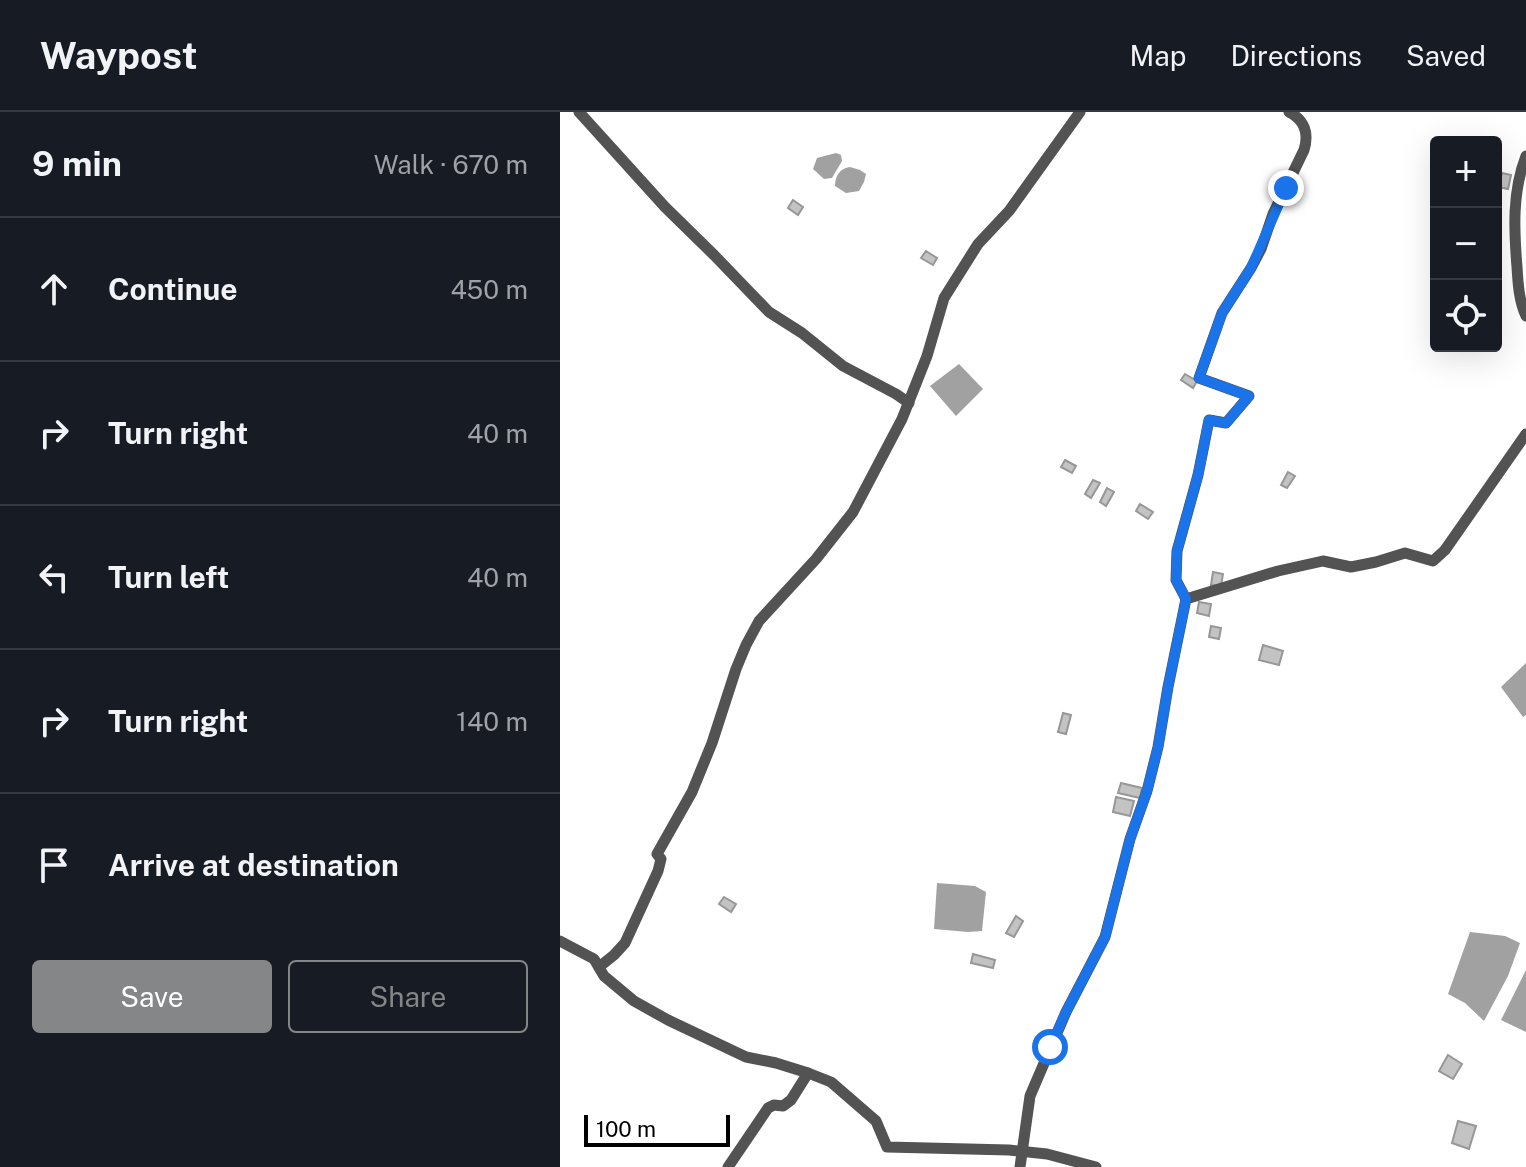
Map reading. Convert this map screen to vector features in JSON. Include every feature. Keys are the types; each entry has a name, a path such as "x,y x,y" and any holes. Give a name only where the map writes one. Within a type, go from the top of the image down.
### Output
{"street":[{"path":"579,112 665,207 769,312 802,333 843,366 909,403"},
{"path":"599,967 625,943 632,928 658,871 661,859 657,854 692,792 736,669 759,621 816,559 853,512 909,403 944,298 978,244 1009,211 1080,112"},
{"path":"1020,1167 1030,1096 1066,1012 1105,937 1130,839 1147,791 1186,599 1176,580 1177,551 1209,420 1226,423 1249,396 1199,378 1222,313 1256,258 1304,150 1307,141 1304,127 1289,112"},
{"path":"1526,156 1519,174 1514,224 1520,295 1526,316"},
{"path":"1186,599 1323,561 1351,567 1405,553 1433,561 1445,550 1526,434"},
{"path":"560,941 594,959 604,976 634,1001 668,1020 746,1057 776,1063 831,1082 876,1121 887,1147 1047,1154 1096,1167"},
{"path":"728,1167 768,1108 783,1106 791,1100 808,1073"}],"shaded area":[{"path":"836,153 841,155 842,161 832,178 824,179 813,169 817,158"},
{"path":"850,167 866,174 859,191 846,193 835,186 835,182 841,171"},
{"path":"959,364 983,389 956,416 930,386"},
{"path":"1526,663 1526,715 1523,717 1501,687"},
{"path":"937,883 975,886 986,892 982,931 934,929"},
{"path":"1470,932 1505,936 1520,943 1508,976 1484,1021 1465,1003 1448,994"},
{"path":"1526,970 1526,1032 1501,1020"}],"building":[{"path":"1502,173 1511,175 1508,189 1502,188"},
{"path":"793,200 803,207 798,215 788,208"},
{"path":"926,251 937,258 933,265 921,258"},
{"path":"1185,374 1197,381 1193,388 1181,380"},
{"path":"1065,460 1076,466 1072,473 1061,467"},
{"path":"1288,472 1295,476 1287,488 1281,485"},
{"path":"1093,480 1100,483 1091,498 1085,494"},
{"path":"1107,488 1114,492 1106,506 1100,502"},
{"path":"1140,504 1153,512 1148,519 1136,511"},
{"path":"1213,572 1223,574 1221,586 1211,585"},
{"path":"1199,602 1211,604 1209,616 1197,613"},
{"path":"1211,626 1221,628 1219,639 1209,637"},
{"path":"1263,645 1283,651 1279,665 1259,660"},
{"path":"1063,713 1071,715 1066,734 1058,732"},
{"path":"1121,783 1142,788 1140,798 1118,793"},
{"path":"1116,797 1134,801 1130,816 1113,812"},
{"path":"724,897 736,904 731,912 719,904"},
{"path":"1016,916 1023,921 1014,937 1006,933"},
{"path":"973,954 995,960 993,968 971,963"},
{"path":"1448,1055 1462,1064 1453,1079 1439,1071"},
{"path":"1458,1121 1476,1126 1469,1149 1452,1143"}],"route":[{"path":"1050,1047 1105,937 1130,839 1147,791 1186,599 1176,580 1177,551 1209,420 1226,423 1249,396 1199,378 1222,313 1261,249 1286,188"}]}
